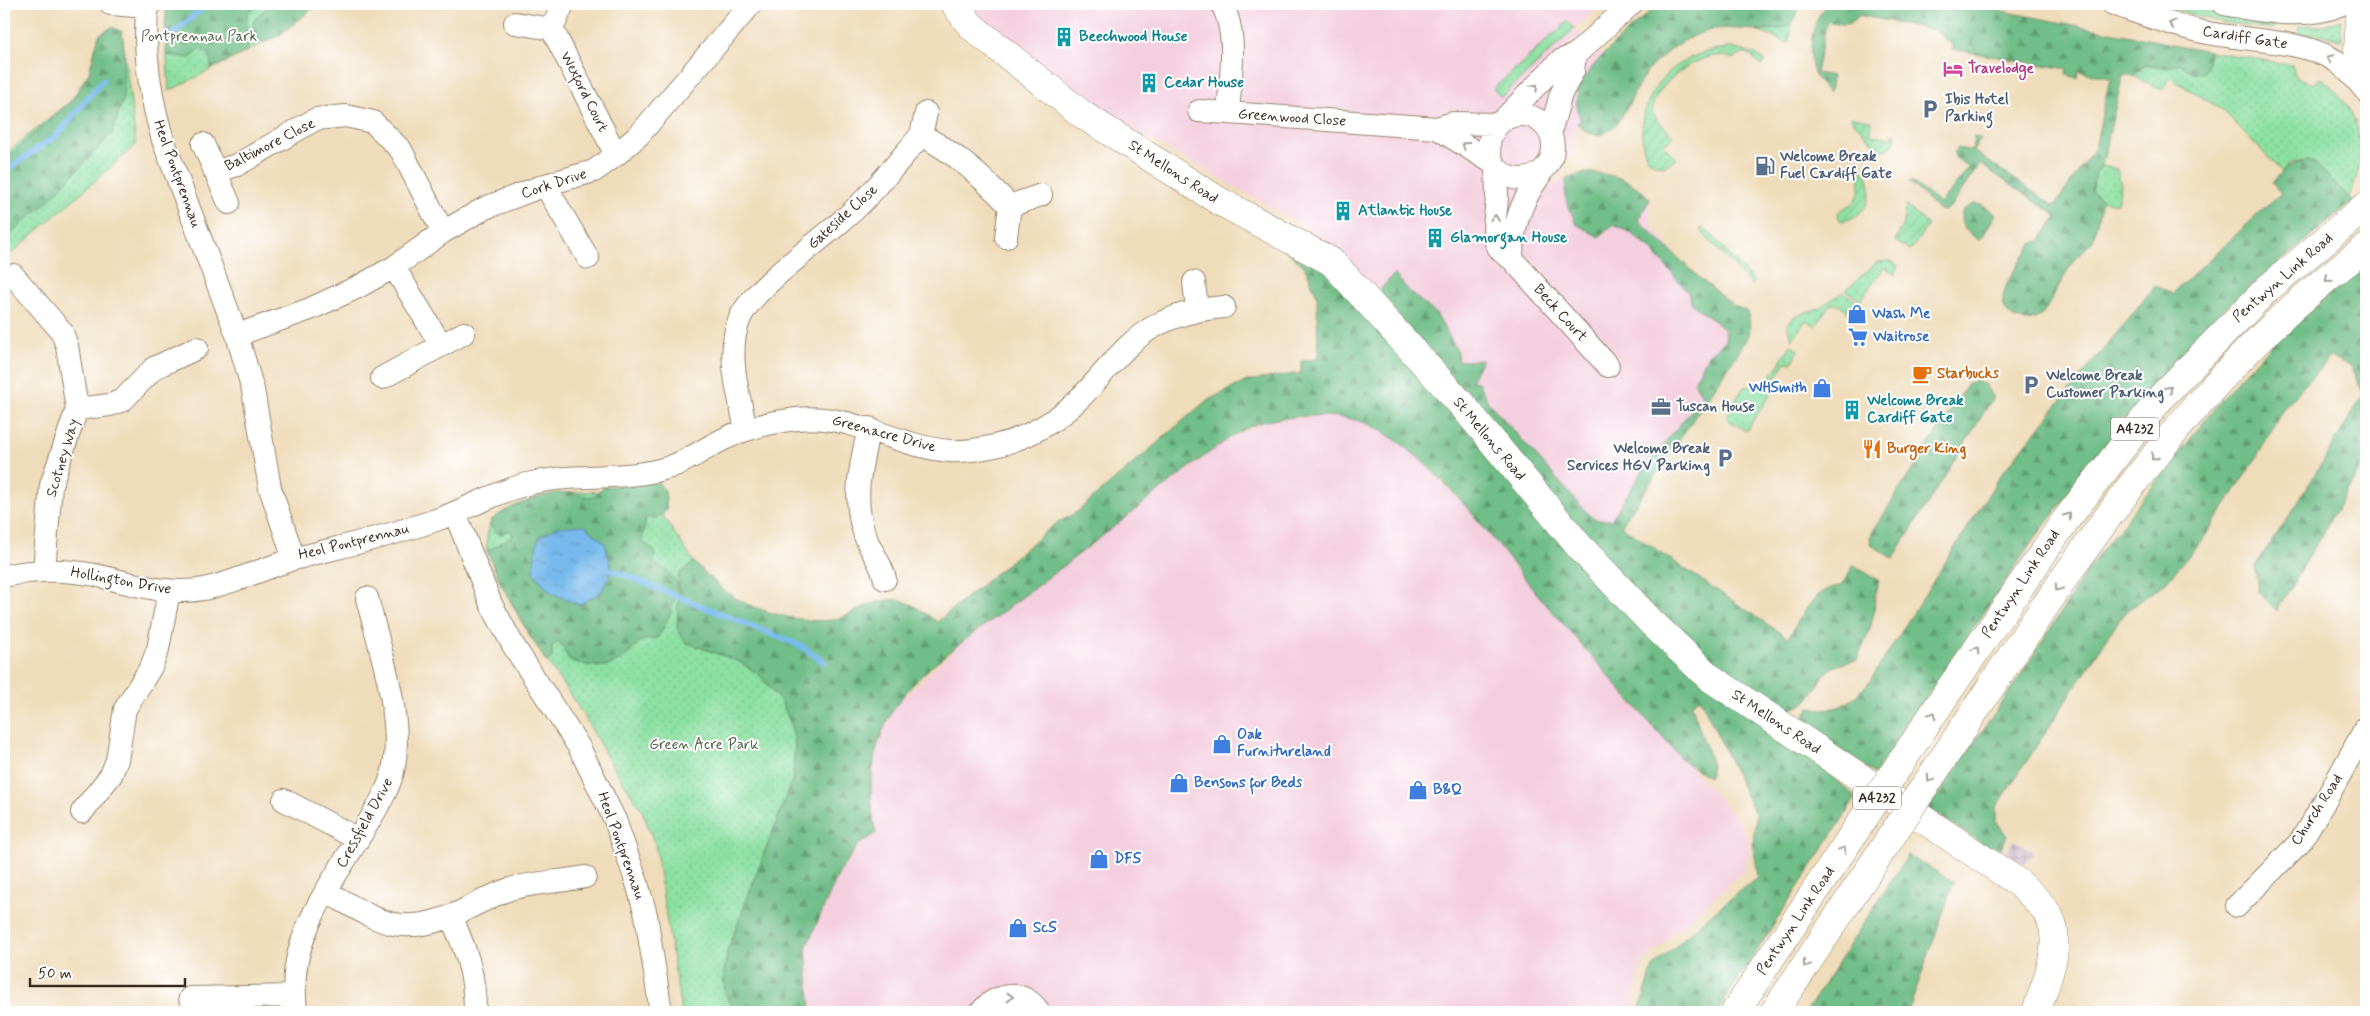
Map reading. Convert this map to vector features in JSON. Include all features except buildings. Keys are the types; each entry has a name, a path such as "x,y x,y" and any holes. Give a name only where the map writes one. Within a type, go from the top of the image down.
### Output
{"main road":[{"name":"St Mellons Road","path":"955,4 971,26 1083,115 1218,202 1332,262 1464,407 1579,546 1651,622 1709,677 2019,883 2050,918 2055,940 2053,956 2036,1012"},
{"path":"2361,4 2358,49 2366,84"},
{"name":"Pentwyn Link Road","path":"1735,1012 1949,690 2065,520 2097,477 2162,396 2267,289 2366,206"},
{"name":"Pentwyn Link Road","path":"1774,1012 2087,546 2147,465 2185,419 2242,357 2279,321 2366,248"}],"street":[{"name":"Heol Pontprennau","path":"111,4 148,5 146,36 148,73 158,124 237,334 253,390 270,488 294,559 396,533 455,513 491,604 513,644 579,747 615,820 646,915 659,1009"},
{"path":"515,23 552,29 564,4"},
{"name":"Cork Drive","path":"237,334 332,300 394,267 443,232 485,208 545,185 594,171 639,135 751,4"},
{"name":"Greenwood Close","path":"1222,4 1230,23 1232,40 1228,113 1437,128 1453,123 1500,123"},
{"path":"1540,175 1518,180 1506,175 1494,165 1490,156 1489,142 1493,131 1560,61 1575,55 1631,4"},
{"name":"Cardiff Gate","path":"2113,4 2156,20 2203,32 2294,46 2318,52 2337,62 2366,90"},
{"name":"Cardiff Gate","path":"2224,4 2258,10 2301,14 2314,13 2342,4"},
{"name":"Wexford Court","path":"552,29 616,155"},
{"path":"1550,133 1561,94 1573,72 1575,55"},
{"path":"1199,111 1228,113"},
{"path":"926,113 921,135 941,146 967,165 1010,206"},
{"path":"1500,123 1512,116 1525,115 1545,124 1550,133 1553,152 1548,165 1522,202 1512,241 1512,259"},
{"name":"Baltimore Close","path":"216,172 237,165 316,119 346,116 373,122 401,150 443,232"},
{"name":"Greenwood Close","path":"1437,128 1494,165"},
{"name":"Gateside Close","path":"746,430 733,360 735,338 740,317 752,301 783,271 873,192 921,135"},
{"name":"Baltimore Close","path":"203,144 229,203"},
{"name":"Beck Court","path":"1494,165 1497,196 1494,232 1496,243 1502,254 1512,259 1608,371"},
{"path":"545,185 588,258"},
{"path":"1010,206 1041,194"},
{"path":"1006,237 1010,206"},
{"path":"394,267 441,344"},
{"name":"Scotney Way","path":"13,275 62,332 67,346 78,409 51,485 44,570"},
{"path":"1194,282 1197,310"},
{"name":"Greenacre Drive","path":"455,513 510,489 544,480 581,476 637,474 668,467 746,430 780,421 812,418 845,422 928,447 950,451 974,450 1014,440 1034,431 1064,412 1137,338 1154,326 1177,315 1197,310 1224,307"},
{"path":"382,378 464,333"},
{"path":"78,409 110,405 122,400 154,368 197,348"},
{"path":"870,428 857,485 858,505 869,544 882,566 885,579"},
{"name":"Hollington Drive","path":"4,576 44,570 94,575 170,591 204,589 246,578 294,559"},
{"path":"82,812 111,775 117,760 125,709 151,667 158,649 170,591"},
{"name":"Cressfield Drive","path":"295,1004 298,956 309,926 326,892 358,839 391,778 395,764 392,700 367,598"},
{"name":"Church Road","path":"2237,906 2300,842 2366,727"},
{"path":"284,800 358,839"},
{"path":"326,892 371,917 389,924 407,927 427,924 451,916 510,889 585,877"},
{"path":"451,916 469,957 475,990 475,1012"},
{"path":"981,1012 989,1002 996,998 1007,996 1019,997 1030,1002 1039,1012"},
{"path":"190,998 295,1004"}],"shaded area":[{"path":"968,4 1603,4 1575,29 1604,56 1581,83 1577,103 1581,121 1577,123 1571,145 1571,154 1551,184 1593,173 1627,181 1641,189 1650,199 1650,223 1700,285 1743,333 1705,397 1606,550 1382,294 1313,232 1110,116 1038,70 976,14"},
{"path":"1344,416 1385,433 1412,452 1463,504 1543,600 1741,824 1749,842 1749,856 1743,871 1643,962 1630,1012 811,1012 806,948 839,873 857,846 876,833 869,791 873,762 889,716 899,701 958,646 1222,443 1263,422 1292,418"},
{"path":"2014,840 2033,852 2024,865 2006,853"}],"green space":[{"name":"Pontprennau Park","path":"167,4 318,4 281,34 169,91 165,24"},
{"path":"167,4 263,4 247,12 248,51 211,69 210,55 201,49 190,58 166,55"},
{"path":"276,4 318,4 281,34 266,42 254,38 253,26 257,16"},
{"path":"1659,4 1800,4 1793,21 1788,26 1780,29 1724,28 1695,35 1683,41 1665,54 1647,72 1625,111 1609,131 1599,135 1589,133 1577,123 1581,121 1577,102 1581,83 1596,62"},
{"path":"1828,4 1965,4 2209,51 2207,67 2204,72 2196,73 2180,63 2167,68 2146,64 2133,76 2123,74 2102,166 2096,172 2091,190 2102,200 2093,241 2073,261 2043,314 2023,321 2006,311 2003,302 2004,292 2014,270 2033,242 2040,241 2057,216 1980,164 1951,206 1944,211 1939,210 1909,182 1911,181 1940,204 1969,168 1955,157 1954,152 1958,148 1972,151 1974,137 1981,139 1973,151 2054,206 2095,148 2110,78 2078,71 2077,78 2066,75 2067,69 1952,49 1952,44 1934,30 1859,15 1852,22 1845,24 1827,21 1816,73 1832,76 1831,88 1828,93 1814,73 1811,62 1811,44 1818,17"},
{"path":"2153,4 2179,4 2227,16 2274,22 2273,29 2220,22"},
{"path":"2341,20 2342,41 2325,35 2298,33 2299,26 2325,25"},
{"path":"1567,22 1575,29 1501,97 1493,89"},
{"path":"1793,22 1788,43 1757,31 1779,28"},
{"name":"Pontprennau Park","path":"112,27 122,32 136,145 4,260 4,155 71,101 89,73 99,35"},
{"name":"Pontprennau Park","path":"112,27 122,32 124,50 123,99 112,134 44,205 4,239 4,160 71,101 89,73 99,35"},
{"path":"1732,48 1756,54 1766,62 1761,66 1751,55 1746,53 1732,59 1721,56 1708,57 1681,71 1669,81 1659,92 1654,103 1653,113 1659,122 1674,136 1663,145 1677,159 1665,166 1654,164 1644,150 1642,133 1644,115 1649,99 1658,84 1682,62 1714,50"},
{"path":"2209,51 2292,65 2296,76 2312,84 2321,78 2335,90 2346,103 2358,132 2359,164 2356,180 2349,197 2316,164 2308,161 2290,163 2282,172 2223,110 2170,78 2162,90 2133,76 2146,64 2166,68 2180,63 2196,74 2208,62"},
{"path":"1851,116 1872,121 1871,135 1893,138 1893,133 1896,134 1892,146 1880,150 1851,119"},
{"path":"2308,161 2316,164 2353,201 2231,303 2185,349 2120,427 2035,538 1874,774 1805,725 1804,716 1810,708 1822,709 1844,705 1856,696 1870,681 2002,473 2155,286 2173,293 2281,193 2272,183 2284,169"},
{"path":"2102,166 2117,169 2121,185 2117,203 2102,200 2091,191 2096,172"},
{"path":"1861,167 1869,183 1870,192 1868,200 1859,214 1842,221 1839,219 1838,213 1852,204 1858,196 1860,183 1857,169"},
{"path":"1586,173 1613,176 1637,187 1644,193 1650,199 1638,220 1702,280 1734,306 1746,311 1750,324 1748,336 1742,347 1621,526 1788,638 1809,605 1823,592 1841,586 1854,565 1879,581 1875,592 1871,624 1857,660 1835,666 1829,670 1806,702 1787,711 1706,660 1598,560 1371,300 1394,274 1411,293 1436,314 1457,350 1458,361 1482,360 1471,381 1478,382 1488,402 1590,516 1598,520 1611,520 1648,462 1703,397 1694,382 1708,355 1725,341 1724,329 1692,304 1688,292 1652,250 1632,234 1614,224 1599,237 1576,224 1565,196 1566,179"},
{"path":"1973,204 1983,205 1996,214 1979,240 1964,228 1961,220 1963,210"},
{"path":"1906,205 1928,225 1910,251 1895,241 1902,228"},
{"path":"1702,227 1708,231 1754,282 1751,285 1700,230"},
{"path":"1262,230 1321,260 1522,484 1856,798 1717,1012 1639,1012 1653,967 1704,920 1758,877 1753,843 1756,816 1700,698 1691,704 1712,765 1709,777 1683,761 1544,602 1484,528 1437,475 1387,434 1362,422 1340,417 1313,416 1263,422 1229,438 949,653 910,687 891,714 884,728 875,757 871,788 876,833 857,846 839,873 806,948 811,1012 736,1012 727,996 724,983 727,952 793,778 795,742 790,721 781,702 759,674 738,661 685,642 677,629 679,574 694,562 721,588 735,598 763,610 794,618 825,621 837,619 874,603 894,600 902,601 918,608 937,622 1054,525 1077,512 1206,401 1247,381 1301,373 1301,361 1318,359 1317,296 1305,267"},
{"path":"1891,261 1898,266 1895,275 1884,267 1860,301 1846,290 1877,262"},
{"path":"2366,262 2366,459 2277,611 2258,592 2255,566 2288,518 2364,394 2350,366 2331,356 2283,409 2257,457 2204,538 2166,582 2123,614 1996,808 1996,821 2007,836 1998,854 1928,809 2015,684 2095,559 2238,379 2284,333"},
{"path":"1843,292 1856,301 1853,305 1856,307 1851,314 1837,304 1831,304 1816,326 1806,320 1792,340 1787,325 1794,317 1819,308"},
{"path":"1791,345 1799,350 1792,362 1786,362 1771,386 1773,391 1746,431 1727,419 1728,411 1744,387 1766,384"},
{"path":"1975,381 1985,385 1993,398 1893,559 1872,545 1870,538 1873,531 1968,383"},
{"path":"658,482 665,491 667,510 657,518 646,518 642,541 655,551 654,563 667,571 678,583 671,612 661,632 657,638 640,641 624,658 609,665 592,666 570,661 559,641 552,646 552,658 546,662 501,584 487,551 513,536 510,530 500,535 489,525 500,514 541,496 562,493 593,497 603,487"},
{"name":"Green Acre Park","path":"629,490 657,507 694,562 679,574 685,642 738,661 759,674 781,702 790,721 795,742 793,778 727,952 724,993 736,1012 681,1012 655,845 642,810 608,759 583,714 529,635 501,584 487,551 487,537 491,520 536,499 559,493"},
{"path":"1908,855 1954,882 1908,1012 1806,1012"}],"water":[{"path":"584,525 605,543 612,570 601,592 579,605 550,592 534,573 535,553 539,537 557,527"}],"waterway":[{"path":"171,36 207,4"},
{"path":"4,172 56,136 103,80"},
{"path":"612,570 801,646 825,662"}],"place":[{"name":"Beechwood House","path":"1064,37"},
{"name":"Travelodge","path":"1953,69"},
{"name":"Cedar House","path":"1149,83"},
{"name":"Ibis Hotel Parking","path":"1930,109"},
{"name":"Welcome Break Fuel Cardiff Gate","path":"1765,166"},
{"name":"Atlantic House","path":"1343,211"},
{"name":"Glamorgan House","path":"1435,238"},
{"name":"Wash Me","path":"1857,314"},
{"name":"Waitrose","path":"1858,337"},
{"name":"Starbucks","path":"1922,374"},
{"name":"Welcome Break Customer Parking","path":"2031,385"},
{"name":"WHSmith","path":"1822,388"},
{"name":"Tuscan House","path":"1661,407"},
{"name":"Welcome Break Cardiff Gate","path":"1852,410"},
{"name":"Burger King","path":"1872,449"},
{"name":"Welcome Break Services HGV Parking","path":"1725,458"},
{"name":"Oak Furnitureland","path":"1222,744"},
{"name":"Bensons for Beds","path":"1179,783"},
{"name":"B&Q","path":"1418,790"},
{"name":"DFS","path":"1099,859"},
{"name":"ScS","path":"1018,928"}]}
